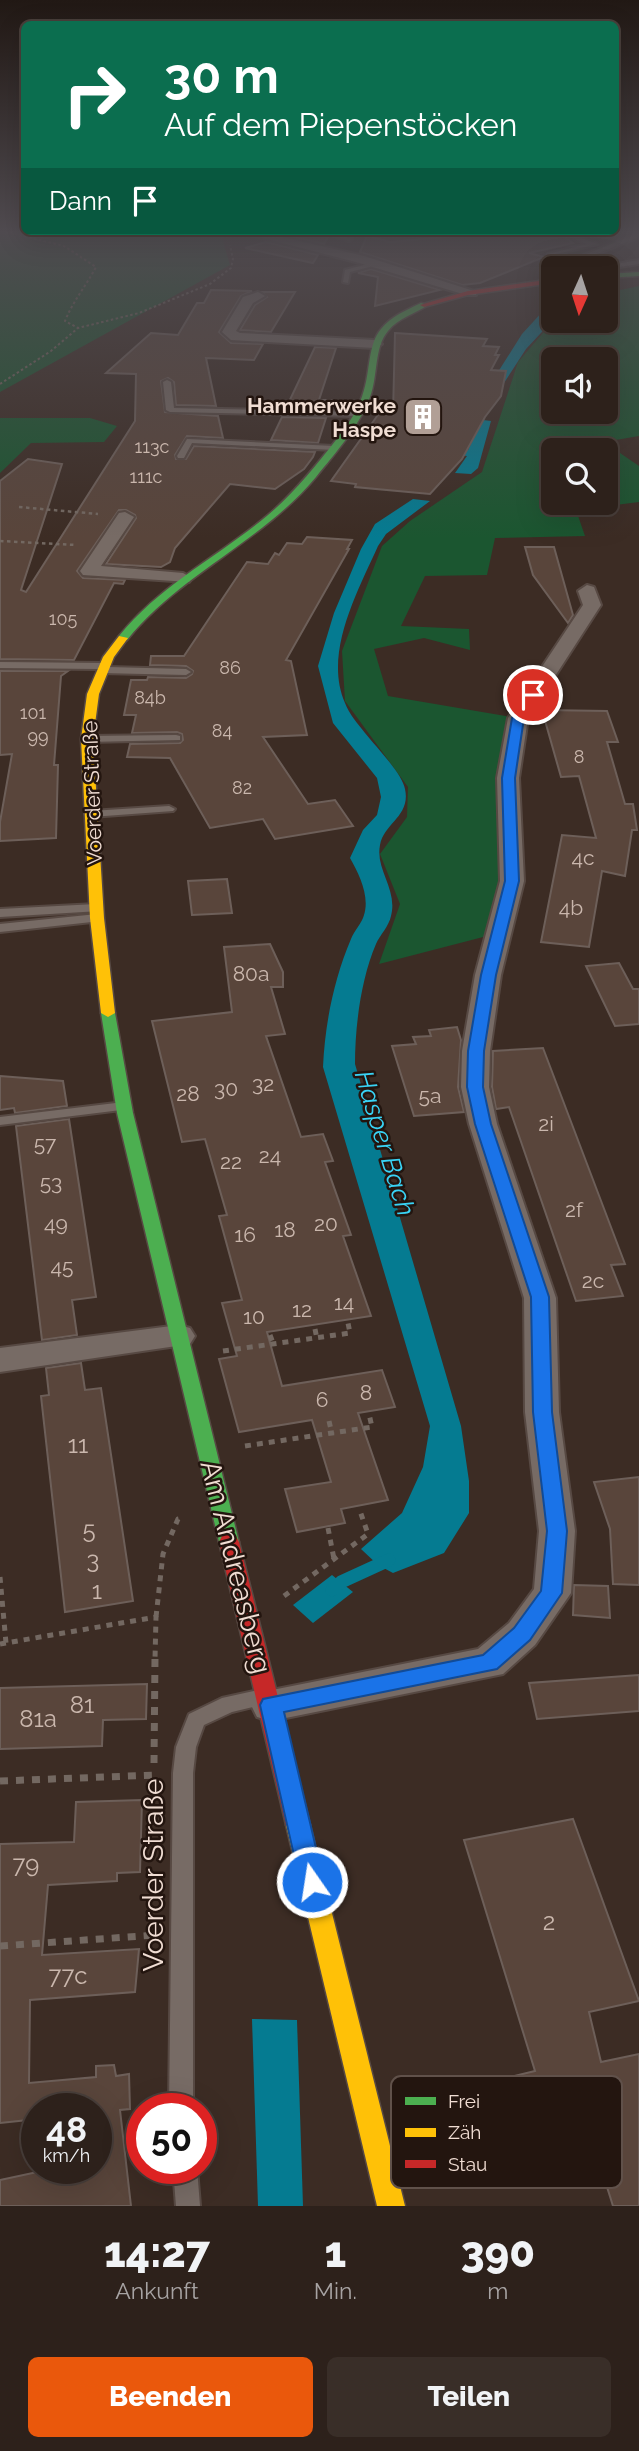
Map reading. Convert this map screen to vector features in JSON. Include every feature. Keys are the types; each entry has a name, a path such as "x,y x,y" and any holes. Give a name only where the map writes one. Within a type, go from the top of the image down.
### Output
{"main road":[{"path":"375,344 384,332"},
{"name":"Voerder Straße","path":"106,1000 96,913 87,738 89,709 103,668 131,625 183,578 291,501 358,414 368,393 371,357 375,344"},
{"name":"Am Andreasberg","path":"106,1000 124,1106 391,2206"}],"street":[{"path":"229,332 247,338 375,344"},
{"path":"125,517 89,571 183,578"},
{"path":"269,1700 489,1663 522,1634 552,1593 557,1531 542,1412 540,1297 483,1124 475,1087 476,1051 488,975 512,881 508,778 518,718 592,605 587,591"},
{"path":"0,1360 182,1347"}],"lane":[{"path":"167,382 170,410 358,414"},
{"path":"181,456 190,441 334,448"},
{"path":"0,665 186,672"},
{"path":"87,738 176,738"},
{"path":"91,814 169,809"},
{"path":"0,913 96,913"},
{"path":"0,928 96,913"},
{"path":"0,1121 124,1106"},
{"name":"Voerder Straße","path":"181,2093 183,1773 186,1746 196,1720 229,1704 269,1700"},
{"path":"186,2184 188,2206"}],"path":[{"path":"0,384 51,351 73,332"},
{"path":"19,507 125,517"},
{"path":"0,541 104,547"},
{"path":"182,1347 317,1339 350,1333 348,1323"},
{"path":"315,1329 317,1339"},
{"path":"270,1335 273,1343"},
{"path":"208,1451 372,1427 369,1414"},
{"path":"329,1421 332,1434"},
{"path":"249,1621 368,1534 360,1511"},
{"path":"154,1775 156,1617 163,1554 178,1519 222,1512"},
{"path":"328,1528 334,1559"},
{"path":"0,1577 3,1643 156,1617"},
{"path":"0,1781 183,1773"},
{"path":"0,1946 183,1933"}],"green space":[{"path":"0,332 109,332 0,392"},
{"path":"639,332 639,436 618,440 541,438 541,515 578,515 585,536 495,538 487,575 425,576 401,626 469,629 470,650 424,638 374,649 388,696 512,717 504,882 487,936 379,964 400,904 380,854 407,817 408,787 345,701 342,651 382,546 410,521 482,472 518,362 543,333"},
{"path":"0,418 90,418 117,426 104,442 31,443 0,473"},
{"path":"618,452 639,466 639,502 618,505"}],"water":[{"path":"524,332 541,332 526,349 504,383 491,383"},
{"path":"483,420 491,421 478,468 471,474 455,473 467,456 449,454 451,449 468,450 477,425"},
{"path":"413,499 430,501 386,534 378,546 353,602 340,643 339,684 347,707 399,775 406,798 401,813 382,837 380,845 379,854 392,897 392,906 390,920 376,944 363,987 356,1034 355,1064 461,1426 469,1481 469,1513 444,1553 393,1573 378,1565 361,1549 402,1513 423,1467 430,1426 323,1067 328,1018 335,985 365,908 363,885 350,858 363,830 377,815 381,797 377,778 333,723 318,666 334,613 361,549 375,524"},
{"path":"332,1575 353,1592 313,1623 293,1605"},
{"path":"252,2019 297,2020 303,2206 258,2206"}],"building":[{"path":"180,332 219,332 231,343 263,344 254,360 206,358 216,406 176,405 174,382 168,378 161,381 165,412 218,416 223,438 187,436 175,455 176,459 186,459 194,446 315,452 313,457 304,469 275,489 230,484 175,548 170,562 161,567 106,564 136,518 126,510 119,510 77,571 83,578 125,580 123,584 114,583 74,660 0,659 0,481 28,459 62,464 21,590 26,592 135,421 136,374 106,373 151,333 178,335"},
{"name":"Hammerwerke Haspe","path":"395,333 487,339 483,346 499,347 495,355 499,355 491,370 506,371 501,396 485,417 462,459 430,494 355,487 356,484 331,481 380,412 393,414"},
{"path":"315,347 336,348 319,400 332,400 329,409 286,408"},
{"path":"282,417 326,418 318,443 271,440"},
{"path":"307,537 352,540 286,660 291,661 307,735 263,737 308,804 335,800 353,826 275,839 263,819 210,828 170,758 127,757 130,744 180,743 183,740 182,734 177,732 132,733 136,715 124,715 131,680 147,680 148,677 186,678 192,674 193,671 186,666 150,665 151,656 184,656 247,562 268,564 275,553 279,555 287,543 302,544"},
{"path":"525,547 554,547 573,615 568,623 533,575"},
{"path":"0,671 68,671 61,676 54,765 58,765 56,838 0,841 0,822 12,754 0,755"},
{"path":"542,710 607,711 618,742 607,742 625,804 633,804 637,830 632,830 625,876 602,871 589,947 541,942 562,835 596,838 579,776 561,777"},
{"path":"227,879 232,913 192,915 188,881"},
{"path":"270,944 283,972 283,987 271,987 285,1034 266,1036 301,1137 323,1134 333,1161 325,1162 351,1235 343,1236 371,1316 267,1332 282,1386 382,1370 395,1407 358,1413 388,1500 341,1509 345,1523 297,1532 285,1489 331,1482 312,1420 239,1432 219,1359 237,1356 222,1303 242,1300 219,1216 227,1215 205,1139 182,1142 152,1021 232,1012 224,947"},
{"path":"619,963 633,989 639,989 639,1024 615,1026 586,966"},
{"path":"457,1027 461,1040 458,1087 464,1112 414,1116 392,1046 416,1044 413,1037 431,1036 429,1030"},
{"path":"543,1048 625,1264 611,1265 623,1296 576,1301 509,1107 496,1109 492,1087 493,1051"},
{"path":"0,1076 63,1081 67,1106 15,1113 14,1108 0,1110"},
{"path":"69,1119 96,1297 72,1300 77,1335 42,1340 16,1126"},
{"path":"81,1363 85,1390 101,1388 133,1601 65,1612 41,1396 49,1395 46,1368"},
{"path":"639,1477 639,1585 613,1584 610,1529 594,1482"},
{"path":"574,1585 608,1586 610,1618 573,1615"},
{"path":"639,1675 639,1711 537,1719 529,1683"},
{"path":"147,1684 146,1719 103,1720 102,1746 0,1749 0,1688"},
{"path":"142,1800 140,1872 117,1873 117,1881 48,1885 42,1955 139,1949 135,1992 30,2000 29,2083 96,2077 96,2066 114,2065 116,2076 129,2074 130,2093 126,2093 126,2109 120,2110 126,2184 128,2184 131,2206 0,2206 0,2180 21,2176 21,2184 112,2184 112,2093 21,2093 21,2121 0,2123 0,1844 74,1842 76,1802"},
{"path":"573,1819 639,2001 589,2012 601,2062 639,2054 639,2206 613,2206 607,2188 622,2188 622,2076 514,2076 535,2071 464,1840"}],"waterway":[{"name":"Hasper Bach","path":"332,1590 341,1582 389,1560"}],"traffic: fast":[{"path":"123,638 152,605 259,527 302,488 359,412 368,391 376,348 382,332"},
{"path":"108,1013 125,1113 229,1542"}],"traffic: slow":[{"path":"108,1013 97,918 87,739 93,694 109,657 123,638"},
{"path":"298,1825 391,2206"}],"traffic: jam":[{"path":"229,1542 298,1825"}],"place":[{"name":"Hammerwerke Haspe","path":"423,417"}],"route":[{"path":"312,1882 271,1705 489,1663 522,1634 552,1593 557,1531 542,1412 540,1297 516,1231 483,1124 475,1087 476,1051 488,975 512,881 508,778 518,718 533,695"}]}
